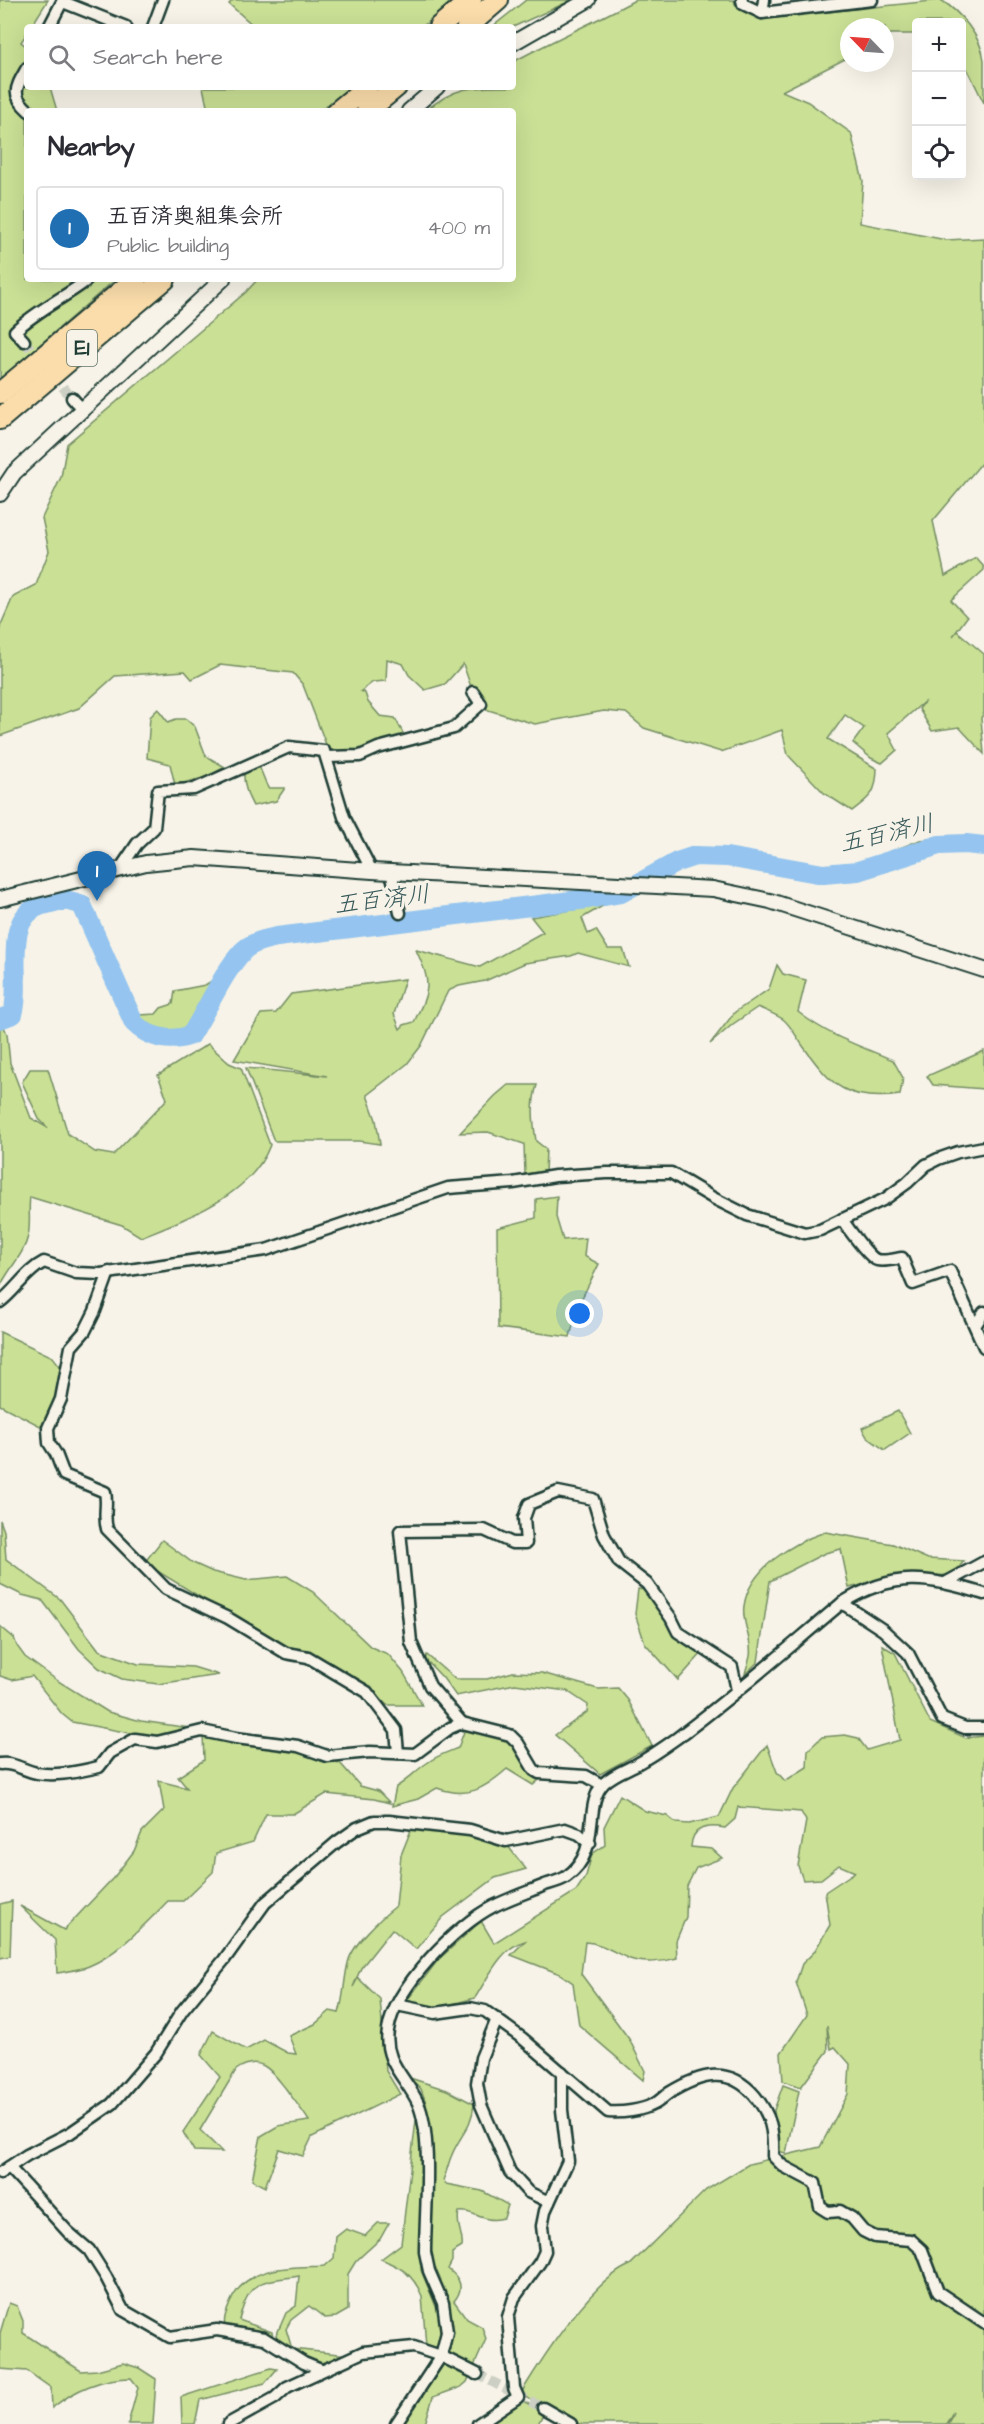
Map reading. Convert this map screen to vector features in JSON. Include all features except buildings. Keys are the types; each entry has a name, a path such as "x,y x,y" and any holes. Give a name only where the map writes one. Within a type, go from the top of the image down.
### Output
{"highway":[{"path":"443,24 471,0"},
{"path":"470,24 498,0"},
{"path":"342,108 363,90"},
{"path":"371,108 392,90"},
{"name":"E1","path":"0,393 132,282"},
{"name":"E1","path":"0,419 161,282"}],"street":[{"path":"154,24 163,0"},
{"path":"516,40 588,0"},
{"path":"742,0 743,4 762,13 872,0"},
{"path":"762,13 764,0"},
{"path":"51,24 63,1 119,24"},
{"path":"24,75 16,92 18,101 25,108"},
{"path":"412,108 433,90"},
{"path":"24,341 15,331 32,315 85,282"},
{"path":"0,494 14,473 77,403 219,282"},
{"path":"327,757 360,756 378,748 454,728 481,704 473,692"},
{"path":"120,869 137,844 154,828 158,791 194,789 289,747 324,751 344,818 372,871"},
{"path":"0,899 155,861 194,858 372,871 713,889 759,898 984,970"},
{"path":"392,871 400,913"},
{"path":"0,1302 12,1293 33,1268 44,1262 76,1273 109,1272 266,1250 448,1188 513,1183 555,1176 671,1173 747,1215 805,1233 820,1230 885,1199 932,1162 958,1152 984,1147"},
{"path":"842,1219 868,1255 876,1260 902,1258 913,1284 950,1271 984,1347"},
{"path":"109,1272 86,1331 71,1347 61,1399 48,1428 49,1443 64,1475 105,1492 108,1503 104,1517 107,1529 166,1589 228,1618 286,1653 308,1657 368,1692 396,1730 398,1753"},
{"path":"975,1326 984,1312"},
{"path":"602,1785 586,1776 539,1773 534,1770 518,1743 510,1735 462,1723 430,1686 411,1642 400,1531 484,1530 512,1543 526,1543 524,1518 529,1504 558,1492 593,1499 604,1535 619,1562 647,1584 678,1632 732,1667 737,1690"},
{"path":"947,1582 984,1562"},
{"path":"396,2424 441,2356 447,2332 443,2303 429,2271 425,2252 426,2135 418,2103 391,2063 386,2046 388,2028 397,2005 419,1971 449,1938 470,1920 494,1906 566,1877 581,1861 590,1843 596,1800 602,1785 658,1752 842,1603 864,1590 907,1579 947,1582 984,1594"},
{"path":"842,1603 883,1630 908,1653 942,1719 965,1728 984,1728"},
{"path":"0,1764 8,1763 37,1773 67,1774 99,1767 110,1753 135,1739 157,1742 202,1731 298,1746 327,1756 370,1752 415,1754 450,1728 462,1723"},
{"path":"321,2370 304,2363 264,2338 217,2330 170,2337 123,2310 89,2250 4,2170 27,2155 70,2133 112,2104 156,2053 182,2012 224,1960 265,1903 357,1828 374,1821 389,1821 470,1830 506,1841 565,1829 579,1834 590,1843"},
{"path":"397,2005 435,2013 470,2008 485,2012 497,2019 608,2112 620,2113 654,2104 669,2092 707,2075 723,2074 746,2085 766,2108 772,2122 773,2156 783,2166 815,2183 820,2207 828,2212 840,2211 852,2217 863,2231 875,2236 911,2240 922,2250 938,2292 984,2323"},
{"path":"497,2019 481,2058 477,2083 481,2105 510,2172 528,2192 549,2202"},
{"path":"478,2424 518,2397 514,2388 508,2317 514,2298 540,2262 545,2251 542,2226 549,2202 568,2161 562,2110 561,2072"},
{"path":"228,2424 275,2398 287,2387 363,2352 414,2347 441,2356 477,2374"},
{"path":"543,2408 571,2424"}],"green space":[{"path":"0,0 48,0 33,24 24,24 24,38 21,42 24,44 24,90 51,90 56,108 24,108 24,282 113,282 0,379"},
{"path":"233,0 453,0 425,24 252,24 229,4"},
{"path":"526,0 572,0 516,26 496,24"},
{"path":"635,0 734,0 735,4 760,19 941,0 962,18 912,18 912,34 894,34 894,18 840,18 840,62 782,91 808,102 851,133 863,181 860,223 946,240 984,238 984,460 933,521 945,576 976,558 984,567 984,570 951,600 967,617 953,636 957,631 984,654 984,713 981,718 984,754 959,727 932,731 919,709 925,701 888,733 897,750 882,763 871,758 853,743 864,728 845,715 828,739 877,769 874,789 864,802 852,811 824,793 788,755 782,730 721,752 644,728 626,713 604,711 535,724 478,707 463,664 445,684 425,690 409,675 403,664 387,659 386,681 373,682 361,691 365,693 368,702 380,716 395,718 404,735 360,756 329,752 303,685 293,673 220,665 192,679 185,671 115,676 79,708 0,736 0,627 13,597 36,585 49,551 42,518 61,477 67,444 255,282 516,282 516,108 429,108 447,96 464,90 516,90 516,60"},
{"path":"966,23 982,51 984,103 966,66"},
{"path":"204,90 346,90 324,108 207,108"},
{"path":"158,709 168,722 186,719 195,727 206,756 225,767 207,777 175,785 170,764 147,758 150,717"},
{"path":"259,766 268,788 285,788 276,801 253,806 246,789 244,770"},
{"path":"954,836 984,839 984,850 931,852 887,869 837,879 701,859 657,876 641,877 683,855 720,849 827,868 859,864 920,840"},
{"path":"606,904 582,918 588,934 596,930 608,949 623,949 629,967 578,953 525,963 485,981 459,986 448,991 421,1046 407,1064 367,1095 376,1120 380,1144 359,1141 274,1141 246,1068 327,1076 234,1060 261,1014 276,1013 291,994 405,979 394,1014 400,1029 414,1022 426,994 427,979 416,950 480,967 543,932 531,917"},
{"path":"777,965 783,974 806,980 798,1012 832,1034 893,1060 903,1078 900,1095 867,1096 843,1088 823,1072 784,1020 758,1007 710,1044 735,1012 769,989"},
{"path":"215,979 209,1001 187,1031 182,1034 172,1034 141,1024 140,1015 156,1014 161,1008 173,1004 175,991 205,985"},
{"path":"0,1022 7,1034 10,1063 31,1118 48,1128 39,1119 22,1082 30,1069 48,1069 68,1134 95,1152 113,1155 167,1099 158,1075 208,1044 229,1063 241,1068 270,1145 261,1163 233,1192 197,1213 141,1237 122,1225 30,1197 26,1243 0,1287"},
{"path":"984,1051 984,1089 933,1085 927,1076"},
{"path":"508,1085 537,1085 533,1106 534,1126 536,1141 546,1149 545,1173 525,1175 524,1144 488,1132 460,1133"},
{"path":"557,1196 556,1217 563,1240 586,1238 584,1256 599,1264 578,1306 570,1337 498,1328 497,1228 536,1218 536,1199"},
{"path":"0,1332 53,1357 63,1370 59,1393 46,1429 0,1405"},
{"path":"898,1411 910,1433 885,1450 867,1437 862,1428"},
{"path":"0,1520 4,1531 6,1559 60,1599 99,1650 138,1664 193,1667 219,1675 158,1684 122,1679 99,1668 79,1649 42,1600 22,1595 0,1584"},
{"path":"825,1532 893,1544 928,1559 964,1561 953,1575 894,1577 849,1588 841,1549 825,1553 770,1581 758,1662 745,1674 750,1650 744,1606 754,1580 763,1569 786,1550"},
{"path":"162,1540 193,1563 213,1572 246,1580 287,1576 313,1592 371,1647 388,1654 403,1672 422,1705 387,1705 366,1686 286,1649 144,1563"},
{"path":"638,1589 645,1590 661,1608 670,1630 685,1643 703,1652 678,1680 645,1643 635,1614"},
{"path":"0,1626 14,1638 25,1657 108,1712 141,1721 190,1728 151,1737 72,1722 62,1714 32,1676 12,1680 0,1676"},
{"path":"882,1645 895,1653 930,1722 966,1738 984,1736 984,2424 948,2424 953,2412 946,2424 566,2424 521,2393 555,2341 584,2303 615,2274 630,2265 706,2190 749,2164 820,2147 848,2094 850,2064 835,2047 831,2049 827,2025 828,2051 801,2087 783,2081 781,2053 807,2015 796,1982 802,1964 814,1952 830,1925 825,1892 855,1872 839,1865 821,1879 803,1880 798,1866 806,1821 801,1812 738,1807 735,1819 725,1828 707,1827 698,1831 694,1835 691,1847 712,1849 722,1858 696,1868 687,1886 686,1917 676,1941 677,1958 654,1962 635,1961 603,1946 585,1942 581,1974 629,2039 645,2071 643,2080 579,2025 573,1983 560,1974 511,1955 525,1941 508,1950 490,1973 475,1998 433,2009 402,2007 438,1960 481,1921 494,1943 576,1891 586,1876 592,1854 605,1845 604,1827 620,1795 645,1811 667,1816 676,1823 689,1824 719,1817 733,1788 767,1745 777,1772 785,1781 807,1767 808,1750 822,1737 845,1735 858,1738 867,1750 900,1740"},
{"path":"427,1655 455,1679 487,1679 513,1672 542,1673 598,1689 618,1688 628,1700 652,1746 600,1774 555,1735 587,1712 588,1705 567,1691 515,1684 456,1696 425,1659"},
{"path":"465,1729 498,1736 511,1742 528,1771 539,1780 533,1785 507,1769 491,1782 475,1790 458,1792 437,1788 418,1799 392,1806 396,1787 442,1754 458,1748"},
{"path":"203,1734 292,1748 313,1757 340,1763 360,1786 378,1791 390,1803 326,1794 293,1814 266,1814 253,1842 216,1853 213,1872 183,1901 168,1901 131,1938 100,1961 89,1966 57,1973 55,1940 20,1906 64,1930 115,1876 134,1851 142,1832 164,1810 159,1781 187,1788 178,1777 204,1760"},
{"path":"413,1825 440,1828 507,1845 526,1869 495,1878 443,1917 416,1949 392,1929 361,1968 353,1987 358,1978 380,1999 386,2071 400,2094 312,2137 303,2156 279,2149 265,2187 252,2180 261,2136 278,2126 309,2121 276,2076 265,2066 252,2063 244,2065 236,2070 200,2130 222,2152 194,2151 183,2132 220,2077 201,2055 213,2031 246,2050 264,2040 288,2053 296,2054 289,2036 315,2024 330,2011 339,2013 347,1969 355,1948 368,1932 396,1906 401,1855"},
{"path":"12,1901 10,1956 0,1958 0,1904"},
{"path":"410,2078 447,2090 474,2104 471,2119 454,2150 443,2180 446,2184 482,2191 508,2205 504,2218 490,2219 459,2212 462,2247 452,2253 452,2261 448,2269 456,2276 460,2284 454,2301 467,2319 482,2327 486,2339 467,2382 461,2387 433,2397 425,2424 403,2424 449,2356 452,2334 449,2305 432,2270 428,2249 426,2103 421,2089"},
{"path":"783,2085 799,2091 786,2153 777,2151 774,2110"},
{"path":"416,2120 422,2140 421,2270 439,2314 442,2351 426,2346 422,2296 415,2282 401,2269 381,2259 401,2244"},
{"path":"378,2223 389,2223 380,2239 356,2261 348,2274 348,2310 336,2317 325,2318 309,2306 291,2320 286,2329 292,2349 348,2355 317,2364 280,2347 276,2336 286,2313 296,2306 299,2276 259,2284 253,2289 243,2306 239,2320 272,2332 273,2339 225,2326 225,2317 230,2303 237,2290 247,2281 258,2275 283,2268 325,2266 334,2258 336,2237 346,2229 365,2236"},
{"path":"9,2303 17,2306 23,2321 23,2333 81,2371 97,2370 123,2363 139,2368 156,2379 153,2424 128,2424 138,2387 131,2378 110,2380 89,2386 52,2408 51,2388 27,2371 0,2369 0,2333"},
{"path":"271,2368 277,2369 265,2383 200,2400 195,2424 182,2424 181,2397"},
{"path":"525,2402 544,2412 538,2424 485,2424 517,2403"}],"waterway":[{"name":"五百済川","path":"0,1019 13,1014 15,951 21,923 29,912 42,905 58,901 71,901 82,905 134,1023 153,1035 176,1039 191,1035 222,980 243,951 254,943 267,939 621,893 677,862 695,856 727,857 823,874 858,871 939,845 984,846"}],"tunnel":[{"path":"24,341 72,398"},
{"path":"477,2374 543,2408"}],"place":[{"name":"五百済奥組集会所","path":"97,901"}]}
